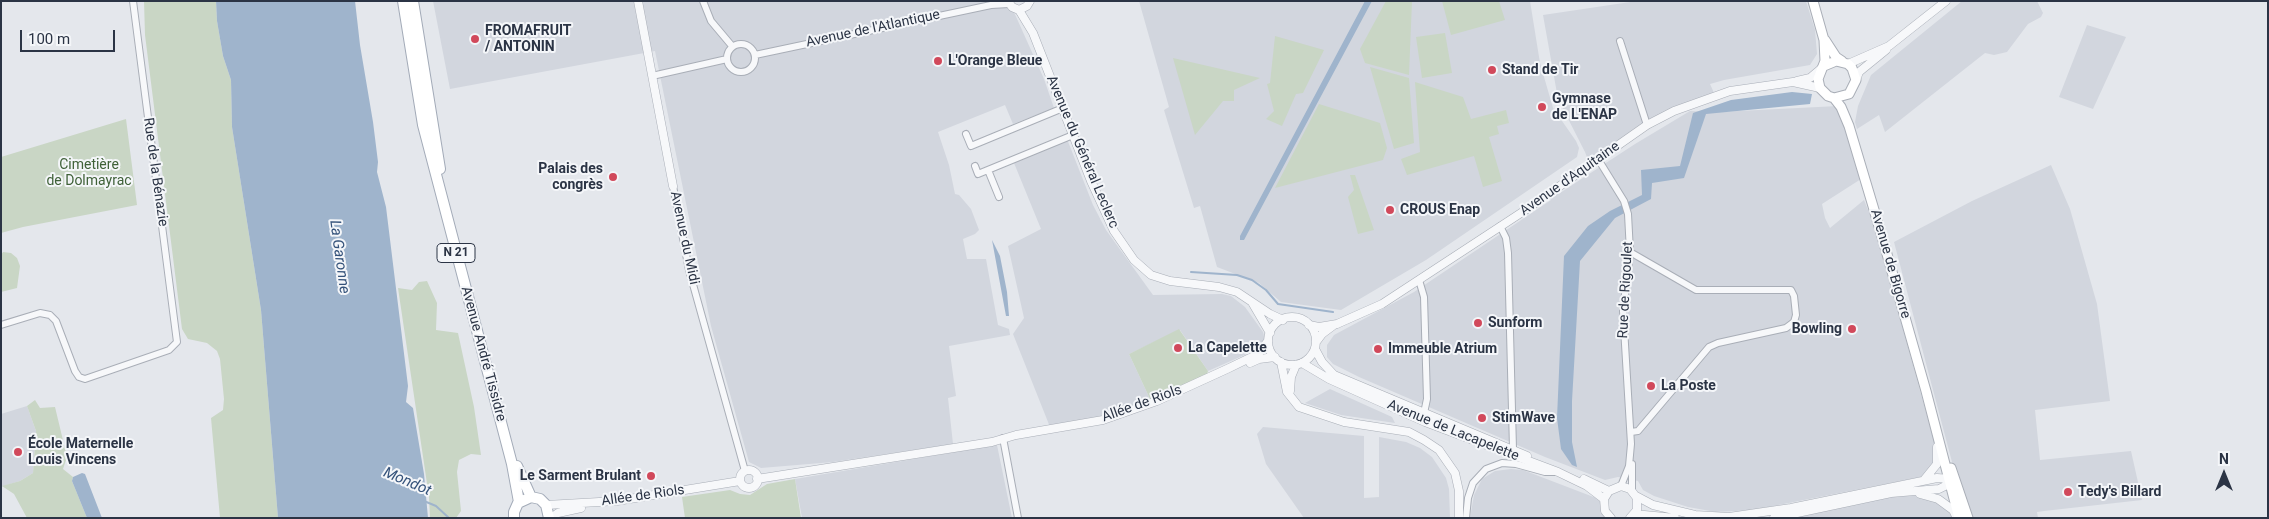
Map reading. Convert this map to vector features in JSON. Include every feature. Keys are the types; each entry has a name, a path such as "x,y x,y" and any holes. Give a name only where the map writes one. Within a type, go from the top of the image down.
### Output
{"main road":[{"name":"Avenue André Tissidre","path":"402,1 423,125 512,464 519,502"},
{"name":"Avenue André Tissidre","path":"413,1 426,92 447,204 499,406 518,468 531,497"},
{"path":"1813,1 1824,40 1823,66 1818,79 1820,88 1824,93 1834,98 1849,94 1853,90 1856,80 1855,74 1845,62 1836,57 1824,40"},
{"path":"1823,66 1830,62 1845,62"},
{"name":"Avenue de Bigorre","path":"1848,126 1847,100 1849,94"},
{"name":"Avenue de Bigorre","path":"1834,98 1848,126 1924,382 1950,479 1958,518"},
{"name":"Avenue de Bigorre","path":"1950,479 1966,518"},
{"path":"514,518 515,507 519,502 531,497 540,499 546,505 550,518"}],"street":[{"name":"Rue de la Bénazie","path":"1,325 40,313 52,317 56,321 75,371 85,379 169,350 177,342 133,1"},
{"name":"Avenue du Midi","path":"638,1 689,270 745,472"},
{"path":"704,1 711,21 732,46"},
{"path":"1856,80 1860,72 1889,46 1946,1"},
{"path":"1008,2 1019,10 1029,4"},
{"name":"Avenue de l'Atlantique","path":"755,55 994,3 1008,2"},
{"name":"Avenue du Général Leclerc","path":"1029,4 1033,33"},
{"name":"Avenue du Général Leclerc","path":"1019,10 1033,33 1073,135 1115,232 1134,260 1151,275 1170,281 1201,287 1228,289 1237,292 1270,314 1283,320"},
{"path":"1620,41 1647,125"},
{"path":"746,44 753,50 755,55 752,67 745,72 733,69 727,60 728,52 732,46 746,44"},
{"path":"1845,62 1889,46"},
{"path":"652,76 727,60"},
{"path":"1793,82 1810,78 1823,66"},
{"name":"Avenue d'Aquitaine","path":"1315,346 1322,334 1337,324 1382,304 1647,125 1674,111 1730,91 1793,82 1820,88"},
{"path":"966,134 971,146 1063,108"},
{"path":"974,166 978,174 1073,135"},
{"name":"Rue de Rigoulet","path":"1598,159 1624,201 1628,214 1630,252 1623,311 1631,453 1627,473 1621,486"},
{"path":"988,170 999,197"},
{"path":"1500,226 1506,238 1508,253 1513,449"},
{"path":"1630,252 1696,290 1791,290 1794,296 1796,315 1794,322 1786,328 1718,343 1709,347 1638,430 1631,432"},
{"path":"1419,280 1422,286 1425,305 1427,399 1424,413"},
{"path":"1252,302 1269,337 1289,395 1300,407 1344,422 1394,428 1424,440 1439,450 1455,473 1459,491 1459,518"},
{"path":"1269,337 1273,328 1283,320 1297,318 1310,325 1315,336 1315,346 1312,355 1299,364 1291,377 1289,395"},
{"name":"Avenue d'Aquitaine","path":"1310,325 1318,327 1337,324"},
{"name":"Allée de Riols","path":"757,479 852,465 1081,424 1130,412 1251,358 1264,349 1269,337"},
{"name":"Avenue de Lacapelette","path":"1315,346 1322,362 1334,375 1609,491"},
{"name":"Allée de Riols","path":"1003,438 1082,427 1113,420 1157,404 1259,359 1278,360"},
{"path":"1278,360 1299,364"},
{"name":"Avenue de Lacapelette","path":"1299,364 1425,422 1558,472 1586,486 1604,499"},
{"path":"1922,481 1933,470 1938,458 1938,450 1923,394 1924,382"},
{"path":"1003,438 1018,518"},
{"path":"1631,453 1634,493 1638,505 1632,516 1675,518"},
{"path":"1466,518 1468,498 1473,483 1486,469 1502,464 1516,464 1545,472 1558,472"},
{"path":"745,472 753,472 757,479 754,487 748,488 743,486 740,481 741,475 745,472"},
{"path":"1611,518 1605,511 1604,499 1609,491 1621,486 1653,505 1695,514 1729,517 1791,508 1922,481 1950,479"},
{"path":"1774,518 1890,493 1939,489 1950,479"},
{"name":"Allée de Riols","path":"546,505 617,501 740,481"},
{"path":"1911,492 1938,499 1948,505 1958,518"},
{"path":"550,518 558,513 617,501"}],"shaded area":[{"path":"433,1 1009,1 1044,79 1054,108 1013,124 1005,105 938,132 949,165 955,194 959,195 971,209 979,230 975,234 963,239 967,259 986,259 998,325 1009,329 1010,335 949,346 956,396 948,398 953,444 833,462 761,468 749,462 711,326 655,51 450,89"},
{"path":"1139,1 1530,1 1540,63 1553,108 1576,141 1579,148 1577,157 1426,260 1341,310 1281,302 1259,283 1217,267 1200,206 1194,208 1164,110 1169,107"},
{"path":"1637,1 1806,1 1815,30 1817,54 1810,65 1710,84 1715,95 1674,111 1558,191 1560,193 1690,111 1718,112 1838,106 1861,179 1822,204 1825,218 1830,228 1864,200 1874,225 1936,448 1934,465 1926,476 1753,510 1716,512 1688,507 1654,496 1643,490 1638,481 1618,477 1605,480 1545,457 1359,377 1333,364 1327,357 1327,345 1334,335 1414,292 1551,200 1548,194 1590,165 1558,99 1543,15"},
{"path":"1962,1 2037,1 2043,13 2041,17 2028,24 2007,52 1994,55 1985,53 1885,132 1879,115 1857,129 1855,122 1858,106 1871,75"},
{"path":"2087,25 2126,37 2093,109 2059,97"},
{"path":"1067,139 1093,205 1106,230 1153,295 1222,294 1231,296 1245,307 1263,332 1265,340 1258,349 1208,371 1180,330 1129,354 1150,399 1092,419 1050,427 1013,334 1024,318 1008,246 1041,229 1014,163"},
{"path":"2051,165 2070,209 2097,304 2110,401 2035,410 2040,460 2131,451 2142,500 2037,512 2038,518 1973,518 1957,481 1894,242 1972,201"},
{"path":"1330,389 1392,417 1395,423 1341,415 1305,403"},
{"name":"École Maternelle Louis Vincens","path":"27,406 36,431 33,473 20,481 1,487 1,414"},
{"path":"1263,427 1364,436 1364,498 1379,497 1379,437 1406,442 1420,448 1432,457 1446,478 1449,489 1450,518 1304,518 1266,464 1257,434"},
{"path":"997,445 1012,518 802,518 795,479"},
{"path":"1523,470 1604,501 1610,518 1470,518 1474,495 1482,479 1495,471"},
{"path":"1890,494 1908,494 1932,499 1946,507 1954,518 1790,518"}],"green space":[{"path":"144,1 216,1 217,21 223,56 231,80 232,127 261,310 278,518 220,518 211,418 223,410 224,399 220,359 217,351 207,343 188,339 182,329 145,35"},
{"path":"1386,1 1412,1 1409,75 1365,63 1360,49"},
{"path":"1442,1 1499,1 1505,20 1451,35"},
{"path":"1445,33 1452,73 1422,78 1416,37"},
{"path":"1275,36 1324,50 1303,93 1296,94 1282,126 1266,119 1274,111 1267,84 1270,83"},
{"path":"1173,58 1260,78 1234,90 1234,101 1223,101 1195,135"},
{"path":"1370,67 1409,78 1414,143 1394,149"},
{"path":"1415,82 1463,97 1471,119 1506,110 1509,123 1497,126 1499,134 1489,137 1502,181 1483,187 1474,156 1407,175 1401,159 1420,152"},
{"path":"1319,104 1380,123 1387,148 1383,160 1275,188"},
{"name":"Cimetière de Dolmayrac","path":"126,119 137,205 1,233 1,157"},
{"path":"1350,175 1355,175 1374,230 1358,234 1348,197 1354,190"},
{"path":"3,252 11,253 17,258 20,266 17,288 1,292 1,255"},
{"path":"427,281 437,303 436,330 458,333 474,407 481,455 471,454 459,460 457,472 461,511 456,518 430,518 429,497 398,288 412,290 419,282"},
{"path":"1179,329 1208,371 1207,375 1150,399 1129,354"},
{"path":"35,400 40,408 55,407 67,457 63,469 73,477 72,481 87,518 27,518 14,494 2,486 20,481 33,473 36,431 27,406"},
{"path":"795,479 801,518 685,518 682,497 730,490 750,495 767,484"}],"water":[{"name":"La Garonne","path":"216,1 355,1 360,45 373,122 378,162 377,172 386,207 408,386 406,402 413,408 424,474 428,518 278,518 261,310 232,127 231,80 223,56 217,21"},
{"path":"1365,1 1372,1 1244,240 1240,240 1240,236"},
{"path":"1792,92 1812,94 1810,104 1706,114 1684,178 1652,183 1651,199 1615,218 1580,261 1572,401 1572,442 1577,467 1572,465 1561,449 1557,418 1564,256 1588,226 1610,211 1642,195 1641,170 1680,166 1693,113 1731,100"},
{"path":"992,240 1000,256 1007,292 1009,316 1006,316"},
{"path":"82,473 85,474 102,518 87,518 72,481 73,477"}],"waterway":[{"path":"1191,272 1237,275 1252,280 1266,290 1278,304 1333,312"},
{"name":"Mondot","path":"424,501 436,506 449,518"}],"place":[{"name":"FROMAFRUIT / ANTONIN","path":"475,39"},
{"name":"L'Orange Bleue","path":"938,61"},
{"name":"Stand de Tir","path":"1492,70"},
{"name":"Gymnase de L'ENAP","path":"1542,107"},
{"name":"Palais des congrès","path":"613,177"},
{"name":"CROUS Enap","path":"1390,210"},
{"name":"Sunform","path":"1478,323"},
{"name":"Bowling","path":"1852,329"},
{"name":"La Capelette","path":"1178,348"},
{"name":"Immeuble Atrium","path":"1378,349"},
{"name":"La Poste","path":"1651,386"},
{"name":"StimWave","path":"1482,418"},
{"name":"École Maternelle Louis Vincens","path":"18,452"},
{"name":"Le Sarment Brulant","path":"651,476"},
{"name":"Tedy's Billard","path":"2068,492"}]}
